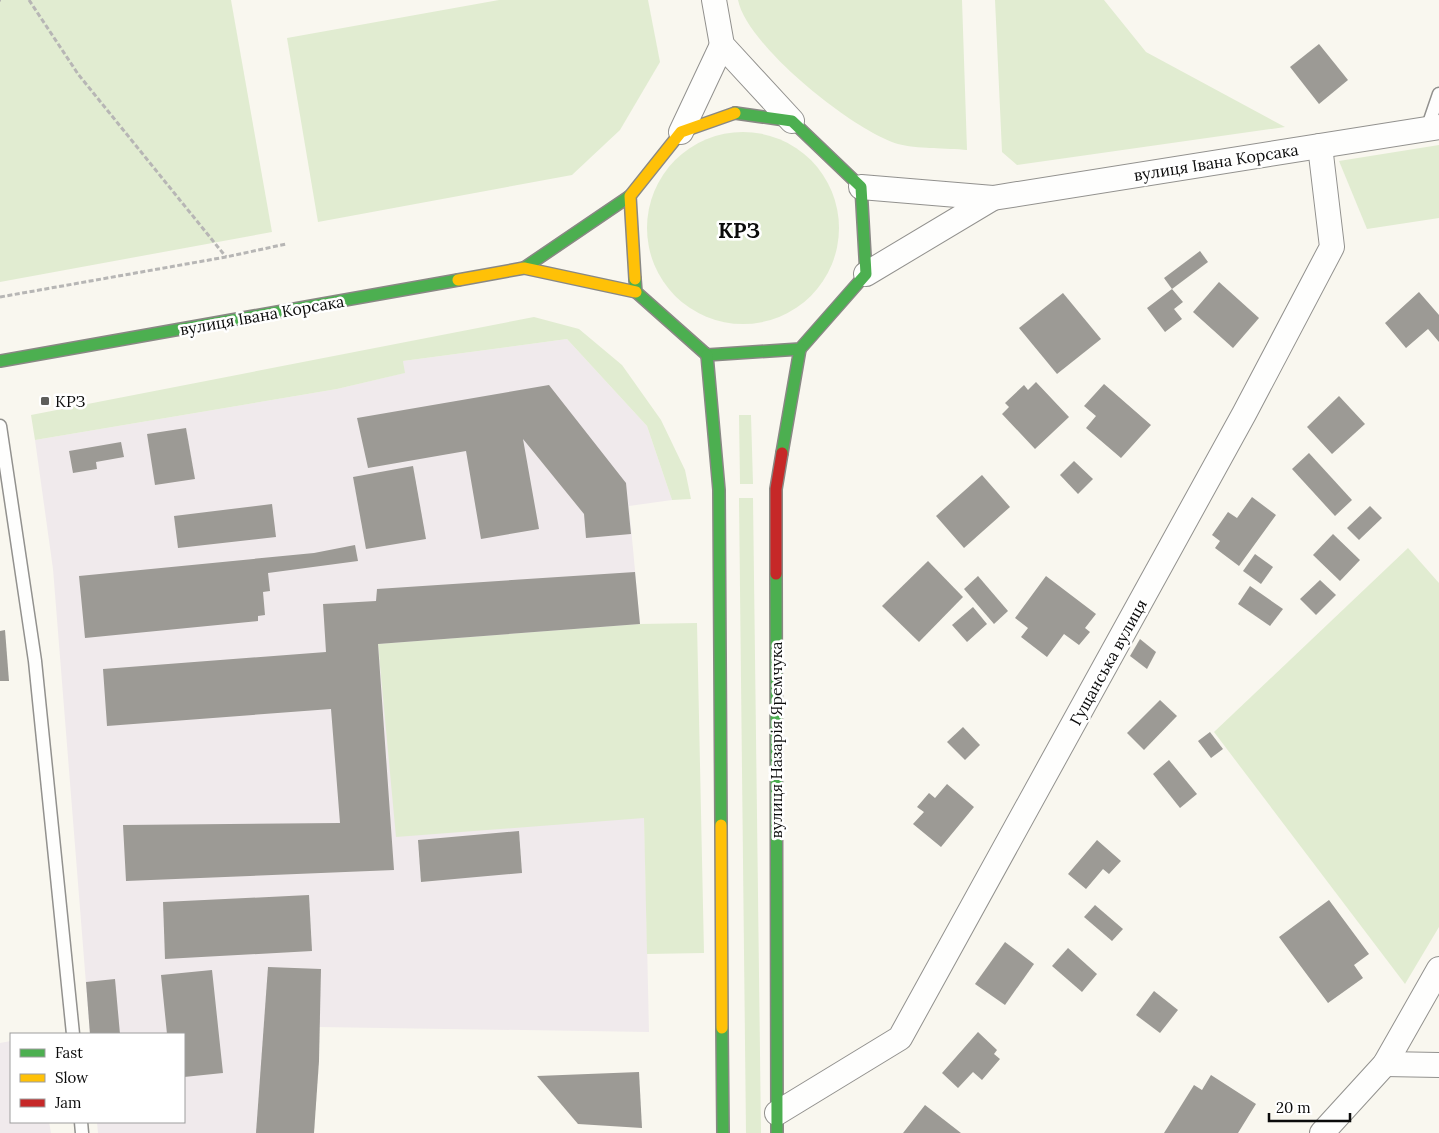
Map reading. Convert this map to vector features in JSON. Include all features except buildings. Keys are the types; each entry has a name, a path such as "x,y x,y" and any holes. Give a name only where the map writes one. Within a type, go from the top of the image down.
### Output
{"street":[{"path":"707,354 800,349 866,274 861,187 792,121 722,45 714,0"},
{"path":"524,268 630,196 681,132 722,45"},
{"path":"681,132 735,113 792,121"},
{"name":"вулиця Івана Корсака","path":"861,187 993,198 1433,128"},
{"name":"Гущанська вулиця","path":"777,1123 900,1038 1244,414 1332,247 1320,146"},
{"path":"630,196 636,292"},
{"name":"вулиця Івана Корсака","path":"866,274 993,198"},
{"path":"524,268 636,292 707,354 719,490 723,1133"},
{"name":"вулиця Івана Корсака","path":"0,361 524,268"},
{"name":"вулиця Назарія Яремчука","path":"777,1123 776,489 800,349"},
{"path":"1322,1133 1385,1064 1439,969"},
{"path":"1385,1064 1439,1065"}],"lane":[{"path":"1433,128 1439,94"},
{"path":"0,426 35,661 73,1033"}],"path":[{"path":"29,0 78,74 226,257"},
{"path":"0,297 226,257 286,244"}],"shaded area":[{"path":"567,339 647,426 672,500 629,506 640,624 649,1032 319,1027 314,1133 98,1133 97,1123 185,1123 185,1033 90,1033 53,569 35,440 337,389 404,373 403,361"},
{"path":"10,1041 10,1123 49,1123 51,1133 0,1133 0,1043"}],"green space":[{"path":"0,0 231,0 272,232 0,282"},
{"path":"499,0 648,0 660,62 620,130 572,175 318,222 287,38"},
{"path":"738,0 962,0 967,150 922,148 898,144 879,136 830,105 781,62 761,40 746,19"},
{"path":"995,0 1104,0 1146,52 1285,127 1017,165 1002,152"},
{"path":"734,132 752,132 780,139 796,148 811,160 823,175 832,191 839,219 839,237 832,265 823,281 811,296 796,308 780,317 752,324 734,324 715,320 698,313 682,302 669,289 658,273 651,256 647,237 647,219 651,200 658,183 669,167 682,154 698,143 715,136"},
{"path":"1439,145 1439,218 1367,229 1339,161"},
{"path":"534,317 579,329 622,365 661,420 685,470 691,499 672,500 647,426 567,339 403,361 405,373 337,389 35,440 31,415"},
{"path":"739,415 751,415 753,484 740,484"},
{"path":"739,498 753,498 761,1133 746,1133"},
{"path":"1408,548 1439,583 1439,927 1405,984 1214,732"},
{"path":"697,623 704,953 647,954 644,818 396,837 378,644 640,624"}],"traffic: fast":[{"path":"635,279 636,292 707,355 800,349 866,274 861,187 792,121 735,113"},
{"path":"524,268 630,196"},
{"path":"0,361 458,280"},
{"path":"782,453 800,349"},
{"path":"707,355 719,490 721,825"},
{"path":"776,574 777,1133"},
{"path":"722,1028 723,1133"}],"traffic: slow":[{"path":"635,279 630,196 681,132 735,113"},
{"path":"458,280 524,268 636,292"},
{"path":"721,825 722,1028"}],"traffic: jam":[{"path":"776,574 776,489 782,453"}],"place":[{"name":"КРЗ","path":"45,401"}],"district":[{"name":"КРЗ","path":"739,230"}]}
